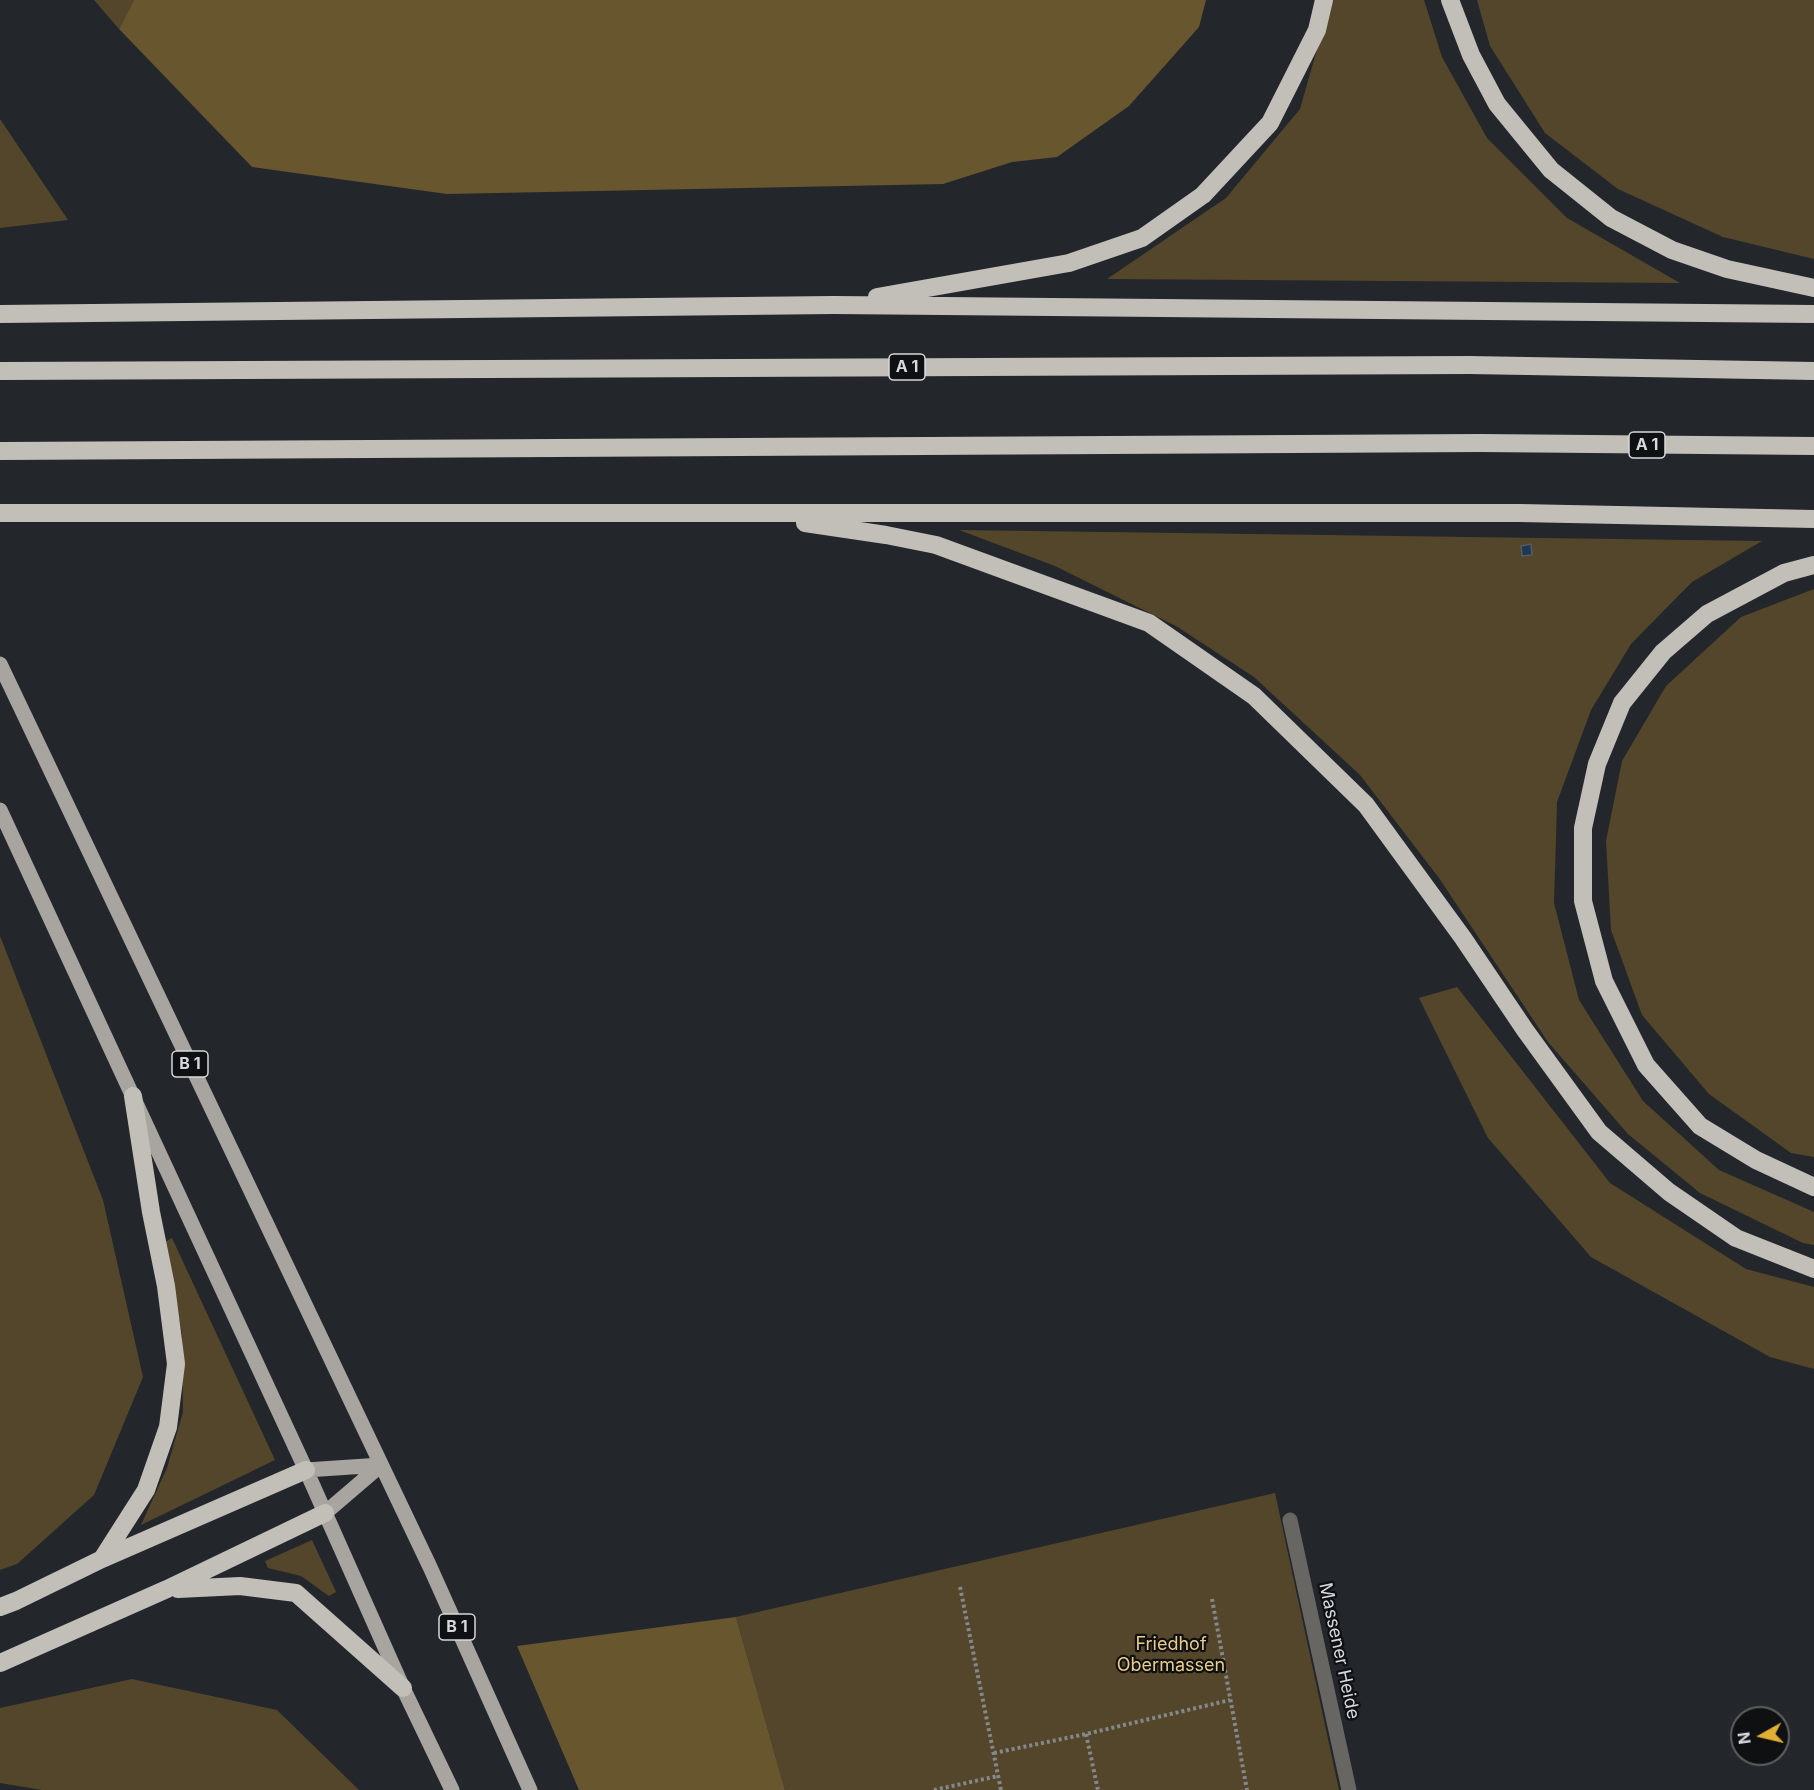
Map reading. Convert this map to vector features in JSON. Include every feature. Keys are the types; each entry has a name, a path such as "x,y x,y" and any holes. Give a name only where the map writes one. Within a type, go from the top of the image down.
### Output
{"highway":[{"path":"834,305 1069,263 1142,238 1203,195 1270,123 1317,30 1324,0"},
{"path":"1450,0 1471,55 1497,104 1551,170 1611,218 1672,250 1726,269 1814,288"},
{"path":"0,314 834,305 1814,314"},
{"name":"A 1","path":"0,371 1468,365 1814,371"},
{"name":"A 1","path":"0,451 1456,443 1814,446"},
{"path":"0,513 1520,513 1814,519"},
{"path":"744,514 886,535 936,545 1149,623 1254,696 1366,805 1599,1132 1669,1192 1736,1238 1814,1269"},
{"path":"1814,565 1784,573 1707,614 1663,652 1623,703 1597,764 1583,828 1582,901 1604,981 1646,1065 1700,1126 1756,1160 1814,1187"},
{"path":"102,1559 146,1490 168,1428 176,1364 166,1286 151,1212 133,1096"},
{"path":"0,1607 102,1559 306,1470"},
{"path":"0,1663 167,1589 325,1514"},
{"path":"167,1589 240,1586 296,1593 403,1688"}],"main road":[{"name":"B 1","path":"0,664 430,1567 530,1790"},
{"path":"0,810 452,1790"},
{"path":"306,1470 381,1465"},
{"path":"325,1514 381,1465"}],"lane":[{"name":"Massener Heide","path":"1290,1520 1349,1790"}],"path":[{"path":"960,1587 1001,1790"},
{"path":"1212,1599 1247,1790"},
{"path":"994,1753 1230,1700"},
{"path":"1086,1734 1098,1790"},
{"path":"934,1790 998,1776"}],"green space":[{"path":"94,0 134,0 119,29"},
{"path":"1331,0 1424,0 1442,57 1487,138 1567,218 1680,283 1107,279 1226,198 1300,109"},
{"path":"1477,0 1814,0 1814,259 1723,237 1618,189 1545,133 1490,46"},
{"path":"0,119 68,220 0,228"},
{"path":"959,530 1762,541 1692,582 1631,644 1591,710 1557,802 1554,903 1579,1000 1643,1101 1719,1170 1814,1212 1814,1245 1803,1243 1700,1193 1628,1134 1548,1042 1439,878 1360,775 1254,677 1176,626 1055,566"},
{"path":"1814,589 1814,1157 1791,1153 1709,1094 1642,1015 1611,930 1606,841 1622,761 1666,686 1741,617"},
{"path":"0,936 103,1200 143,1377 94,1495 17,1564 0,1570"},
{"path":"1457,987 1610,1183 1746,1269 1814,1287 1814,1369 1770,1357 1591,1257 1488,1138 1419,998"},
{"path":"172,1238 275,1460 141,1525 167,1468 183,1412 182,1334 165,1242"},
{"name":"Friedhof Obermassen","path":"1275,1493 1339,1790 785,1790 736,1617"},
{"path":"312,1540 336,1592 329,1596 301,1576 268,1568 265,1561"},
{"path":"132,1679 277,1710 359,1790 42,1790 0,1783 0,1708"}],"shaded area":[{"path":"134,0 1206,0 1199,27 1129,106 1057,157 1012,162 943,184 447,194 252,167 119,29"},
{"path":"736,1617 785,1790 579,1790 517,1646"}],"building":[{"path":"1531,544 1532,555 1522,556 1521,546"}]}
